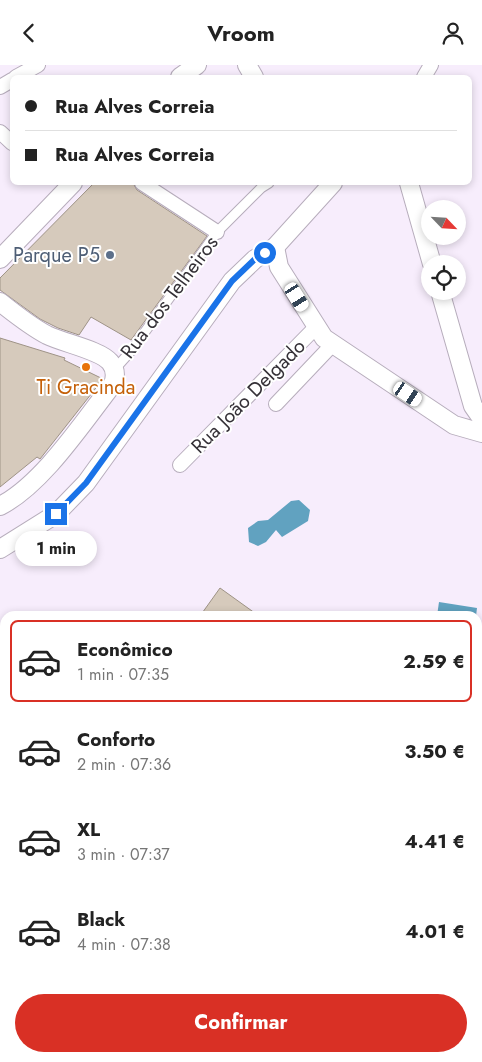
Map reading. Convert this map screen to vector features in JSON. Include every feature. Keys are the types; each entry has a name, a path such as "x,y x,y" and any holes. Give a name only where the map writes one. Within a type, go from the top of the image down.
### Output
{"street":[{"path":"20,75 38,65"},
{"path":"183,75 197,65"},
{"path":"0,131 10,141"},
{"path":"0,259 71,185"},
{"path":"145,185 217,232"},
{"path":"0,549 56,514 86,483 232,281 255,259 275,247 314,190 328,185"},
{"path":"410,185 429,255"},
{"path":"275,247 279,267 324,338 454,425 482,433"},
{"path":"443,300 478,412 470,424 462,427"},
{"path":"0,302 49,336 100,354 110,362 114,370"},
{"name":"Rua João Delgado","path":"180,465 316,327"},
{"path":"276,404 334,344"},
{"name":"Rua dos Telheiros","path":"0,506 36,479 54,459 113,384 116,376 114,370"}],"lane":[{"name":"Rua dos Telheiros","path":"114,370 131,351 217,232 266,185"}],"water":[{"path":"299,500 310,510 308,521 282,537 276,530 266,542 258,546 249,542 248,528 258,521 268,520 291,501"},
{"path":"439,602 477,608 477,611 438,611"}],"building":[{"name":"Parque P5","path":"92,185 134,185 137,190 207,236 131,340 91,317 79,335 58,328 40,319 0,290 0,278"},
{"path":"0,338 65,358 64,360 103,379 40,459 37,457 0,487"},
{"path":"220,588 252,611 204,611"}],"place":[{"name":"Parque P5","path":"110,255"},
{"name":"Ti Gracinda","path":"86,367"}],"route":[{"path":"56,514 86,483 232,281 255,259 265,253"}]}
